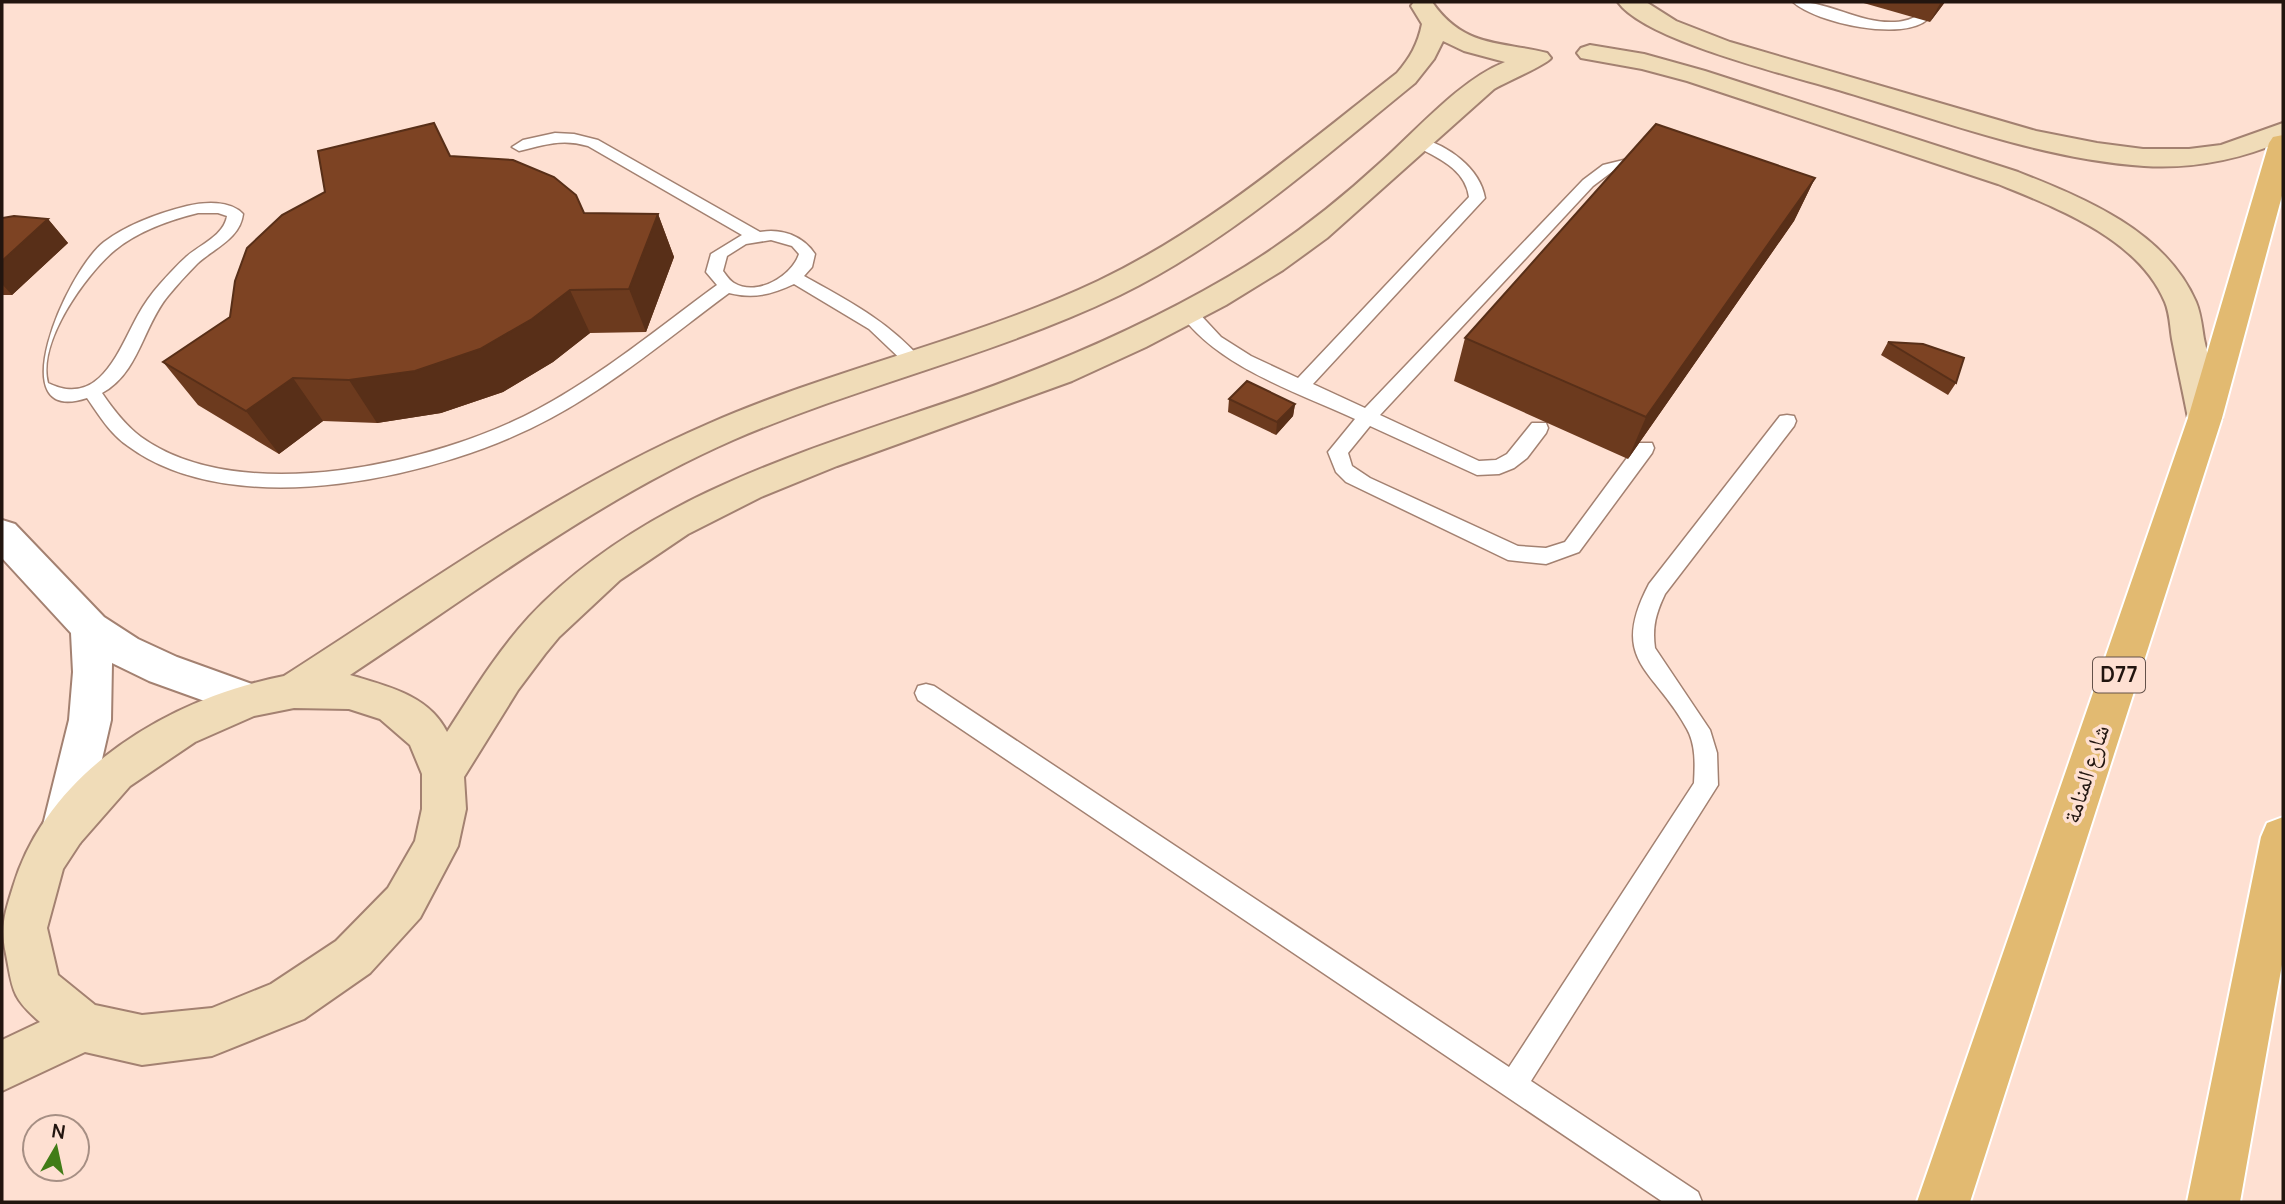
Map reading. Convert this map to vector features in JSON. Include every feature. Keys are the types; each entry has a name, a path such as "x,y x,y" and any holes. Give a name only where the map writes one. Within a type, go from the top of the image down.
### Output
{"main road":[{"name":"شارع المنامة","path":"1943,1202 2205,418 2283,143"},
{"path":"2213,1202 2283,837"}],"street":[{"path":"1590,53 1614,44 1625,34 1633,16 1629,2"},
{"path":"1629,2 1667,26 1721,47 2030,138 2075,148 2122,155 2174,158 2211,155 2242,148 2283,131"},
{"path":"1429,13 1453,36 1477,47 1537,58"},
{"path":"295,691 524,541 622,481 720,432 817,395 1042,318 1172,254 1227,220 1406,78 1422,60 1432,42 1429,13"},
{"path":"443,774 500,685 544,627 598,577 657,534 720,501 800,466 1072,369 1234,288 1292,250 1342,211 1485,83 1508,69 1537,58 1590,53 1644,62 1709,80 2008,178 2054,196 2096,217 2142,252 2161,271 2180,301 2205,418"},
{"path":"2,534 90,628 124,650 163,669 249,701"},
{"path":"2,898 54,846 115,773 180,729 249,701 295,691 349,692 394,706 427,734 443,774 444,809 436,846 404,903 353,957 287,1002 212,1032 142,1040 83,1027 37,988 24,928 54,846 90,720 93,672 90,628"},
{"path":"2,1066 83,1027"}],"lane":[{"path":"1800,2 1842,17 1888,26 1905,26 1921,19"},
{"path":"519,147 558,136 578,137 755,236"},
{"path":"1301,386 1477,198 1477,185 1468,172 1419,142"},
{"path":"1645,447 1572,547 1546,556 1515,554 1349,475 1339,464 1338,452 1367,417 1588,183 1608,168 1637,160 1661,159"},
{"path":"22,386 39,394 64,395 92,391 109,380 120,367 152,305 194,259 233,225 235,214 220,208 198,208 173,214 147,226 113,244 78,270 49,299 34,319"},
{"path":"755,236 785,236 797,241 805,249 807,258 804,269 795,278 769,290 739,290 718,280 714,272 719,254 741,240 755,236"},
{"path":"795,278 878,326 895,340 915,363"},
{"path":"92,391 112,422 140,446 178,464 225,476 280,480 338,477 399,467 447,454 515,428 566,401 727,286"},
{"path":"1188,312 1210,336 1229,351 1477,468 1493,469 1507,465 1539,428"},
{"path":"1513,1086 1706,785 1708,754 1695,723 1652,666 1642,638 1644,612 1656,590 1787,421"},
{"path":"926,693 1688,1202"}],"building":[{"path":"434,123 450,156 513,160 554,177 576,195 584,213 658,214 629,289 570,290 532,319 480,349 415,371 349,380 293,378 246,411 163,362 230,317 235,281 247,248 282,215 325,192 318,151"},
{"path":"1656,124 1815,178 1646,417 1465,338"},
{"path":"14,216 48,219 2,261 2,218"},
{"path":"1888,342 1923,344 1964,358 1956,383"},
{"path":"1247,381 1295,404 1277,422 1229,399"}]}
